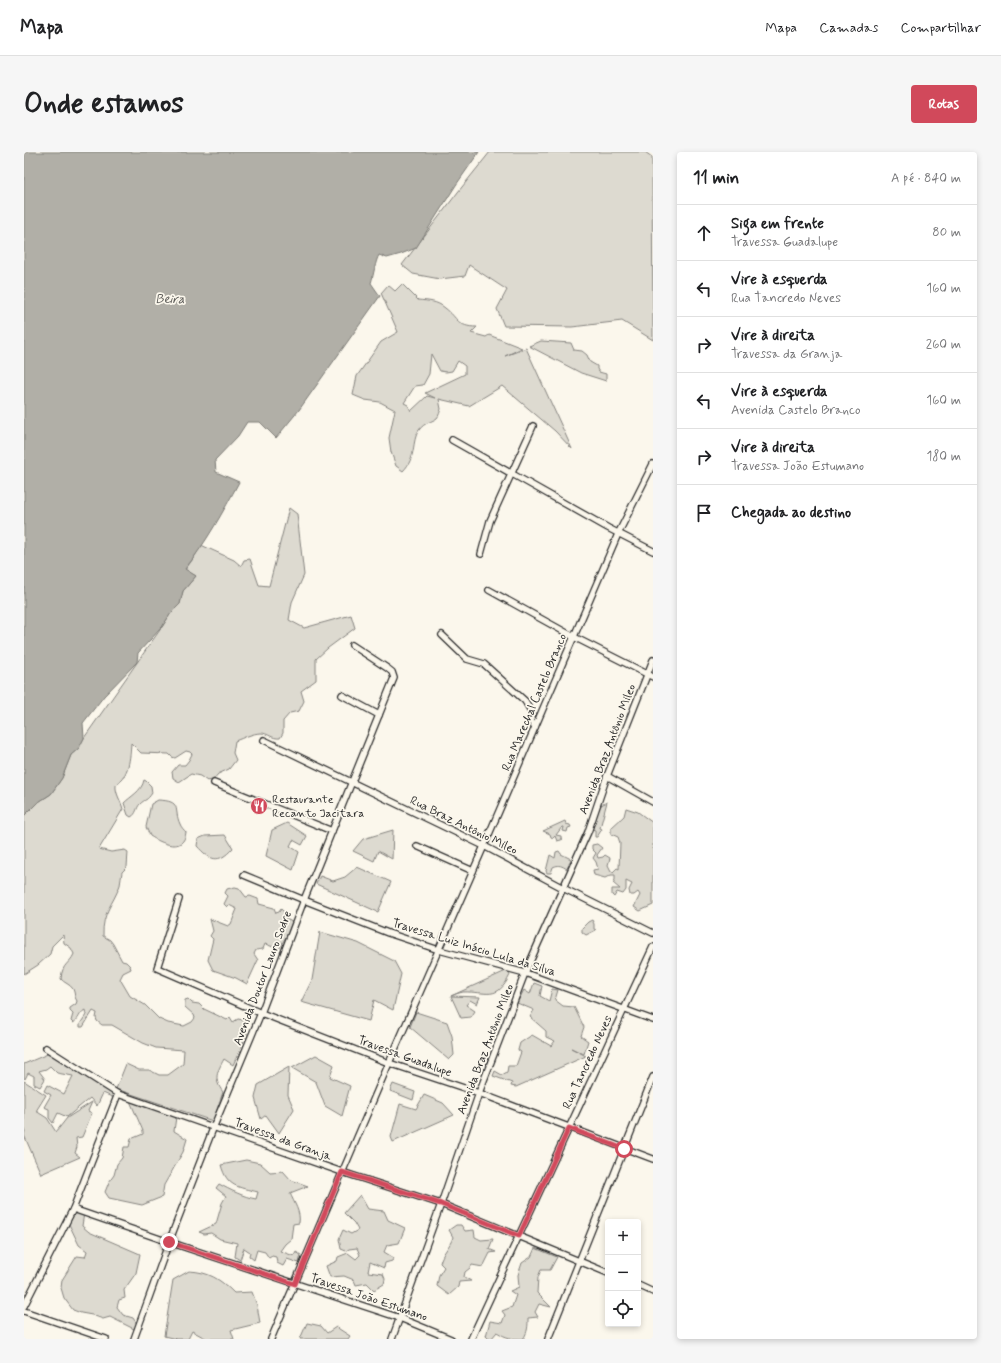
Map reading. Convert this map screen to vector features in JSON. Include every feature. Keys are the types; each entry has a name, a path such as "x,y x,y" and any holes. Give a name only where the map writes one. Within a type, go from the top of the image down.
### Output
{"street":[{"path":"481,554 490,521 533,426"},
{"path":"452,440 618,534 653,551"},
{"name":"Rua Marechal Castelo Branco","path":"271,1339 618,534 653,464"},
{"path":"489,590 574,637 653,677"},
{"path":"442,635 467,659 484,664 525,701 531,711 531,721 535,727"},
{"name":"Avenida Doutor Lauro Sodre","path":"134,1339 169,1242 214,1126 261,1013 304,900 394,678 394,675 387,668 352,645"},
{"name":"Avenida Braz Antônio Mileo","path":"392,1339 479,1093 525,973 592,820 606,776 653,660"},
{"path":"342,695 379,715"},
{"name":"Rua Braz Antônio Mileo","path":"264,740 484,846 653,933"},
{"path":"606,776 653,802"},
{"path":"214,783 332,831"},
{"path":"417,846 473,871"},
{"name":"Travessa Luiz Inácio Lula da Silva","path":"244,875 304,900 438,950 525,973 653,1020"},
{"name":"Travessa Guadalupe","path":"179,899 157,968 261,1013 389,1063 479,1093 653,1159"},
{"name":"Rua Tancredo Neves","path":"471,1339 653,947"},
{"name":"Travessa da Granja","path":"46,1048 118,1094 214,1126 342,1172 441,1204 605,1272"},
{"path":"548,1339 653,1077"},
{"path":"24,1306 73,1209 118,1094"},
{"name":"Travessa João Estumano","path":"73,1209 400,1318 451,1339"},
{"path":"641,1286 653,1292"},
{"path":"24,1311 106,1339"}],"shaded area":[{"path":"490,152 645,152 652,157 653,340 622,321 572,327 504,326 497,309 507,290 469,265 465,276 440,279 413,274 402,265"},
{"path":"402,284 418,300 439,304 462,324 470,327 477,327 471,333 486,337 489,335 522,348 505,356 526,348 572,449 555,431 502,386 469,406 439,399 441,409 438,416 419,430 412,455 407,466 403,471 396,466 391,452 389,438 395,410 380,402 365,400 353,395 357,376 381,342 398,332 381,293 388,285 395,291","holes":["431,354 440,371 452,371 458,361 465,366 465,374 425,393 435,398 427,396 411,411 408,405 404,403 415,386 423,385 429,374"]},
{"path":"541,341 571,343 574,350 582,351 587,355 590,362 597,366 599,372 606,374 606,381 581,373 529,346"},
{"path":"289,508 297,514 304,575 292,602 289,620 304,628 351,615 355,628 316,659 316,680 301,691 304,701 299,711 290,713 283,721 283,733 280,738 258,733 235,741 233,753 236,760 229,769 218,774 213,780 207,781 200,776 191,774 179,782 173,778 172,772 178,765 185,765 192,754 190,752 186,751 175,758 169,754 141,753 131,743 126,772 116,785 117,794 123,809 99,849 111,852 125,850 128,852 127,867 122,872 120,885 108,909 104,921 103,936 110,940 122,961 126,962 130,966 131,969 123,973 120,979 130,996 145,1005 159,1019 168,1023 184,1026 192,1022 195,1018 194,1015 185,1007 185,1000 188,999 192,1003 199,1004 204,1009 227,1020 230,1017 233,1022 238,1019 243,1020 247,1034 233,1065 224,1059 219,1068 217,1079 223,1092 213,1121 116,1089 126,1064 139,1070 149,1070 159,1075 168,1075 183,1064 184,1050 156,1048 143,1043 112,1025 102,1025 97,1021 97,1013 93,1011 83,1027 80,1027 80,1024 86,1015 85,1010 73,1023 71,1021 73,1014 70,1011 70,1008 76,1004 77,1001 73,989 61,979 64,967 74,954 71,948 64,943 63,935 52,946 50,954 38,965 24,974 24,816 37,803 51,794 62,778 71,755 79,748 84,738 171,613 180,604 183,591 196,576 185,570 201,545 234,560 241,566 244,560 250,559 259,585 269,586"},
{"path":"144,780 151,786 152,793 140,804 131,817 128,815 124,803 139,790"},
{"path":"158,800 171,802 176,807 180,824 186,832 184,839 177,845 166,844 150,836 146,827 151,804"},
{"path":"607,802 600,828 602,829 597,837 595,837 595,830 592,829 592,824 601,805"},
{"path":"626,808 638,812 653,823 653,905 640,911 634,907 640,895 638,892 634,895 630,895 629,890 632,884 626,881 626,890 623,894 617,892 614,897 612,895 612,889 620,889 613,883 615,880 615,875 605,878 594,875 593,870 598,869 593,858 596,853 592,849 592,845 597,844 602,848 597,855 598,858 605,855 610,858 608,865 611,871 613,872 617,868 619,869 620,843 618,837 611,834 611,828 624,816"},
{"path":"565,821 566,824 570,825 571,827 568,828 567,832 563,831 564,827 562,827 556,835 561,836 563,839 561,840 557,841 555,836 553,838 550,834 543,831"},
{"path":"287,823 307,836 302,845 293,840 290,846 299,852 293,870 266,856 272,830"},
{"path":"393,830 392,859 378,851 374,861 353,851 363,839"},
{"path":"225,835 233,848 223,857 218,859 214,859 206,855 197,846 198,839 205,836"},
{"path":"559,851 561,854 571,859 567,869 562,866 557,866 553,867 551,873 547,873 546,871 550,855 555,858 556,852"},
{"path":"357,867 391,882 378,912 316,884 320,876 333,881 345,877"},
{"path":"235,887 239,888 246,897 250,896 258,899 259,904 274,908 276,913 281,909 284,912 286,919 292,922 279,949 265,944 263,949 256,950 254,954 258,960 247,984 236,978 213,970 208,960 213,939 210,936 213,931 210,919 228,926 231,924 237,909 229,905 227,907 224,904 228,896 225,893 227,889"},
{"path":"592,920 594,929 596,930 586,935 582,932 582,928"},
{"path":"320,932 358,943 394,961 401,974 393,1010 374,1000 369,1021 301,1002 312,980"},
{"path":"508,970 510,975 501,989 496,992 463,992 453,995"},
{"path":"534,983 542,986 540,996 549,1001 552,989 558,990 555,1000 563,1006 574,1007 584,1027 581,1036 588,1041 584,1054 571,1048 586,1056 516,1087 511,1086 512,1083 493,1076 495,1071 502,1075 507,1072 508,1066 516,1066 521,1052 518,1050 520,1043 532,1035 551,1046 555,1041 546,1037 546,1031 530,1017 534,1010 517,1003 524,990 530,994"},
{"path":"451,996 480,997 477,1004 470,1000 466,1005 475,1011 471,1017 461,1018"},
{"path":"416,1012 447,1022 452,1036 454,1055 449,1060 410,1027"},
{"path":"50,1053 116,1095 112,1097 103,1093 97,1106 90,1098 67,1117 58,1113 53,1123 49,1118 49,1109 44,1107 51,1095 44,1091 47,1085 64,1094 73,1076 57,1073 50,1066 39,1071 45,1079 40,1087 34,1084 34,1076 28,1073 25,1079 24,1078 24,1064"},
{"path":"316,1055 334,1065 330,1077 350,1086 342,1116 325,1106 316,1082 292,1068"},
{"path":"289,1067 288,1095 294,1109 279,1133 266,1115 261,1119 255,1098 258,1085"},
{"path":"24,1081 46,1095 36,1111 47,1118 56,1132 67,1118 92,1102 88,1111 92,1113 82,1137 76,1138 77,1147 75,1153 80,1157 41,1174 24,1135"},
{"path":"393,1084 415,1092 413,1100 390,1091"},
{"path":"424,1095 443,1103 454,1115 393,1142 391,1137 400,1104 416,1109"},
{"path":"132,1100 134,1103 176,1117 174,1131 187,1139 183,1152 164,1185 162,1197 142,1205 109,1198 105,1192 114,1175 117,1164 122,1158 124,1147 129,1147 131,1139 143,1134 130,1101"},
{"path":"246,1160 260,1163 270,1172 283,1171 291,1180 308,1186 290,1193 298,1211 299,1223 293,1224 291,1239 280,1251 294,1256 296,1252 301,1255 299,1263 287,1259 283,1266 277,1263 276,1257 272,1256 269,1258 265,1252 257,1250 254,1260 249,1256 250,1252 244,1248 240,1260 235,1257 237,1243 220,1239 211,1233 204,1234 199,1232 216,1224 222,1203 226,1196 216,1188 219,1184 232,1191 256,1199 258,1192 234,1185 226,1178 221,1165"},
{"path":"360,1195 368,1209 384,1211 388,1220 405,1228 399,1243 387,1245 384,1252 394,1258 392,1261 385,1263 384,1268 370,1262 368,1272 383,1274 385,1279 384,1284 374,1290 367,1283 356,1285 354,1280 344,1276 330,1277 326,1266 337,1261 338,1257 348,1253 356,1259 360,1255 357,1248 346,1251 341,1249 339,1239 343,1230 351,1234 358,1230 354,1223 344,1213"},
{"path":"84,1213 82,1226 89,1232 140,1254 136,1273 124,1290 125,1298 119,1300 117,1307 123,1315 133,1318 137,1324 134,1329 110,1317 103,1319 73,1310 64,1298 61,1288 62,1280 77,1256 85,1257 87,1251 79,1245 68,1222 72,1214"},
{"path":"456,1225 461,1225 465,1231 474,1230 475,1237 481,1240 493,1239 489,1249 496,1252 490,1253 483,1267 472,1265 465,1272 464,1277 471,1281 459,1282 458,1287 449,1295 437,1286 439,1275 444,1267 440,1263 441,1259 453,1237 449,1230"},
{"path":"535,1248 557,1257 550,1270 541,1270 538,1277 537,1293 551,1307 539,1304 535,1312 538,1317 528,1318 527,1331 523,1339 509,1338 497,1332 491,1339 489,1339 486,1336 490,1321 502,1323 505,1315 502,1311 512,1307 516,1295 510,1291 519,1287 518,1275 522,1263 531,1257"},
{"path":"189,1271 214,1277 234,1293 252,1292 257,1305 260,1323 231,1330 234,1339 207,1339 192,1331 188,1339 176,1339 164,1336 173,1280"},
{"path":"307,1323 321,1326 327,1333 336,1327 350,1336 348,1339 300,1339"}],"water":[{"name":"Beira","path":"24,152 479,152 416,248 387,258 379,255 376,261 371,283 380,296 299,410 276,438 260,422 247,422 238,436 215,460 216,472 239,482 207,538 185,569 196,576 183,591 180,604 171,613 162,627 138,653 137,662 104,696 83,723 84,738 79,748 71,755 62,778 51,794 37,803 24,816"}],"place":[{"name":"Restaurante Recanto Jacitara","path":"259,806"}],"route":[{"path":"169,1242 295,1284 342,1172 441,1204 519,1236 569,1128 624,1149"}]}
